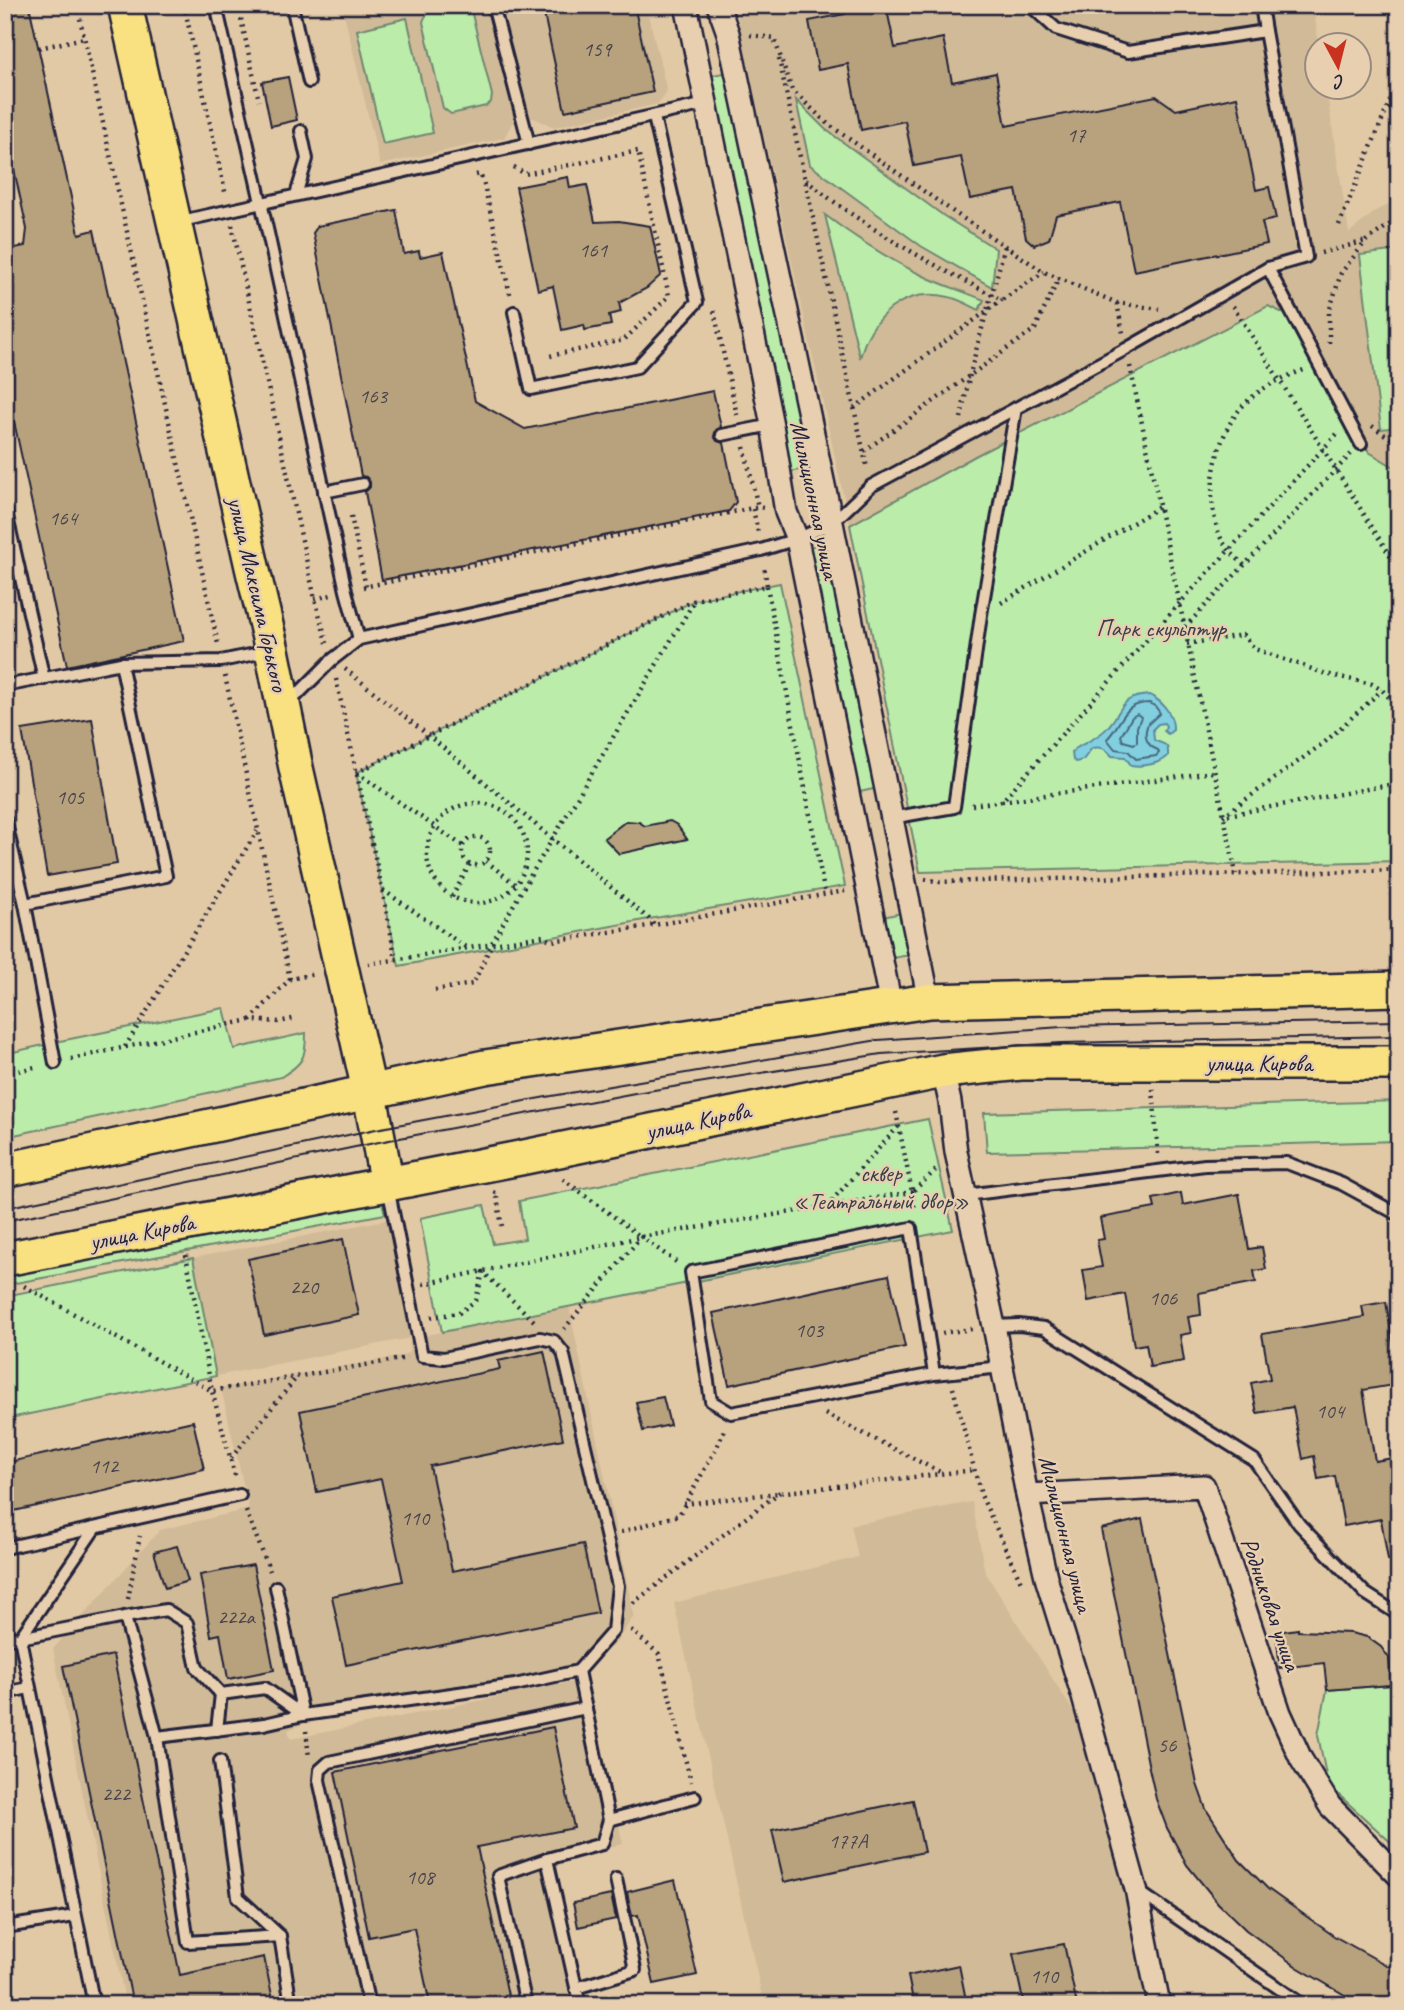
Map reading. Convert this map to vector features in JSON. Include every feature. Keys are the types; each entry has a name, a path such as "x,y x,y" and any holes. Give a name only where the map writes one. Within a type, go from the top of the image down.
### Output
{"main road":[{"name":"улица Максима Горького","path":"125,5 272,650 369,1090 387,1184"},
{"path":"5,1170 485,1067 929,1000 1399,989"},
{"name":"улица Кирова","path":"14,1273 387,1184 943,1071 1021,1063 1399,1063"}],"street":[{"name":"Милиционная улица","path":"686,5 772,425 786,512 797,538 891,1006"},
{"name":"Милиционная улица","path":"718,5 728,33 832,523 929,1000"},
{"name":"Милиционная улица","path":"943,1071 956,1152 1027,1495 1047,1581 1083,1696 1136,1889 1159,2005"},
{"name":"Родниковая улица","path":"1027,1495 1204,1486 1280,1713 1301,1759 1330,1806 1399,1876"}],"lane":[{"path":"216,5 346,591 359,639"},
{"path":"292,5 309,82"},
{"path":"493,5 529,144"},
{"path":"1030,5 1056,29 1128,52 1265,31"},
{"path":"284,708 332,660 359,639 761,550 832,523 871,486 1190,314 1268,268 1306,257 1261,5"},
{"path":"174,222 706,104"},
{"path":"514,312 531,389 637,367 697,302 654,117"},
{"path":"296,195 307,159 301,131"},
{"path":"1268,268 1361,444"},
{"path":"891,818 954,807 981,615 1016,408"},
{"path":"722,435 772,425"},
{"path":"324,492 363,484"},
{"path":"5,508 44,679"},
{"path":"5,686 121,663 221,661 272,650"},
{"path":"25,904 166,876 121,663"},
{"path":"5,819 25,904 55,1063"},
{"path":"966,1195 1205,1165 1287,1163 1342,1184 1399,1215"},
{"path":"157,1737 264,1724 303,1715 515,1685 578,1671 613,1631 618,1586 563,1352 554,1341 540,1338 444,1358 422,1356 387,1184"},
{"path":"934,1374 911,1228 691,1272 711,1401 731,1413 934,1374 1002,1367"},
{"path":"994,1326 1044,1328 1254,1460 1299,1524 1365,1593 1399,1615"},
{"path":"5,1548 240,1495"},
{"path":"94,2005 20,1638 95,1528"},
{"path":"276,1587 303,1715"},
{"path":"5,1637 20,1638 166,1610 187,1623 197,1668 221,1694 217,1730"},
{"path":"125,1617 157,1737 188,1942 280,1936"},
{"path":"526,2005 498,1875 602,1844 609,1820 578,1671"},
{"path":"5,1693 29,1688"},
{"path":"221,1694 265,1688 303,1715"},
{"path":"369,2005 319,1780 320,1770 329,1762 586,1708"},
{"path":"220,1761 238,1897 280,1936 291,2005"},
{"path":"609,1820 695,1797"},
{"path":"547,1859 580,2005"},
{"path":"576,1988 635,1970 616,1879"},
{"path":"1136,1889 1303,2005"},
{"path":"5,1927 75,1916"}],"path":[{"path":"77,5 290,979 250,1020"},
{"path":"184,5 315,599 332,660 396,960 543,936 552,941 849,890"},
{"path":"728,33 774,38"},
{"path":"38,48 84,38"},
{"path":"774,38 871,486"},
{"path":"774,38 792,90 828,124 955,213 1044,272 1117,303 1190,314"},
{"path":"1339,225 1399,79"},
{"path":"1386,113 1399,100"},
{"path":"504,169 516,167 525,174 638,151 669,296 624,340 550,356"},
{"path":"473,176 492,172"},
{"path":"480,174 484,181 514,312"},
{"path":"805,180 840,208 915,256 1002,300"},
{"path":"1244,565 1221,538 1216,522 1213,472 1229,426 1240,409 1262,390 1308,369 1333,364 1329,353 1329,312 1341,273 1366,241 1399,218"},
{"path":"1306,257 1366,241"},
{"path":"959,439 968,377 1005,246"},
{"path":"854,408 1044,272"},
{"path":"863,451 1035,329 1059,278"},
{"path":"1225,294 1399,570"},
{"path":"1117,303 1236,875"},
{"path":"721,344 724,359"},
{"path":"1002,801 1357,412 1399,444"},
{"path":"1184,628 1376,429"},
{"path":"981,615 1159,507"},
{"path":"315,599 752,509 786,512"},
{"path":"752,509 825,895"},
{"path":"356,773 695,600 767,586"},
{"path":"435,990 473,984 492,943 695,600"},
{"path":"5,632 15,629"},
{"path":"1187,644 1243,635 1255,649 1326,674 1372,684 1382,690 1399,708"},
{"path":"332,660 429,736 654,925"},
{"path":"1223,816 1325,742 1382,690"},
{"path":"954,807 1213,772"},
{"path":"356,773 463,846"},
{"path":"1223,816 1399,783"},
{"path":"489,804 504,811 520,828 527,852 525,867 516,884 495,900 480,903 452,897 439,887 428,866 427,842 433,827 457,806 489,804"},
{"path":"124,1048 258,830"},
{"path":"478,837 486,841 491,853 480,865 470,864 463,854 463,846 469,839 478,837"},
{"path":"486,861 516,884"},
{"path":"452,897 470,864"},
{"path":"915,877 940,882 1399,870"},
{"path":"382,889 467,948"},
{"path":"5,1074 250,1020 279,1022 297,1018"},
{"path":"1153,1088 1160,1172"},
{"path":"896,1112 912,1192 956,1152"},
{"path":"826,1207 898,1126"},
{"path":"484,1195 496,1192 502,1226"},
{"path":"483,1272 554,1341 642,1237"},
{"path":"408,1287 642,1237 691,1272"},
{"path":"186,1255 212,1391 230,1459 240,1495 276,1587"},
{"path":"415,1320 459,1313 476,1300 483,1272"},
{"path":"14,1273 212,1391 422,1356"},
{"path":"949,1373 981,1495 1027,1595"},
{"path":"230,1459 297,1377"},
{"path":"797,1399 943,1474"},
{"path":"607,1536 679,1515 717,1447"},
{"path":"684,1504 974,1470"},
{"path":"695,1797 659,1654 615,1617 779,1492"},
{"path":"125,1617 144,1517"},
{"path":"303,1715 311,1764 320,1770"}],"shaded area":[{"path":"342,5 646,5 667,91 658,104 554,127 534,118 512,123 504,138 380,165"},
{"path":"735,5 1313,5 1317,32 1302,32 1302,102 1328,102 1349,233 1377,210 1399,200 1399,470 1369,452 1292,318 1268,306 977,455 850,525"},
{"path":"386,1220 411,1338 569,1307 634,1616 615,1644 584,1666 312,1720 288,1730 291,1739 586,1679 623,1844 563,1858 556,1870 586,2005 126,2005 53,1649 160,1530 249,1509 221,1388 402,1356 409,1352 410,1338 216,1376 193,1258"},
{"path":"972,1502 985,1572 1083,1727 1115,1847 1146,2005 764,2005 674,1603 858,1557 851,1525"}],"green space":[{"path":"468,5 471,10 492,95 491,102 486,106 451,114 443,108 423,22 432,11"},
{"path":"407,18 433,133 383,144 357,30"},
{"path":"729,72 811,467 790,472 708,76"},
{"path":"796,100 825,129 944,216 996,249 992,287 921,246 810,165"},
{"path":"825,215 901,264 984,300 979,310 953,298 933,295 904,301 881,318 865,343 860,358"},
{"path":"1399,250 1399,427 1381,429 1360,255"},
{"name":"Парк скульптур","path":"1268,306 1292,317 1369,452 1399,470 1399,861 920,872 850,525 977,455"},
{"path":"827,543 878,788 855,793 804,548"},
{"path":"780,583 845,886 649,919 399,966 356,773 695,600"},
{"path":"901,913 910,955 892,958 883,917"},
{"path":"224,1008 234,1049 306,1033 301,1060 281,1077 5,1137 5,1054"},
{"path":"1399,1101 1399,1141 987,1152 984,1113"},
{"name":"сквер «Театральный двор»","path":"928,1119 953,1230 442,1332 420,1218 484,1205 493,1244 525,1239 519,1201"},
{"path":"382,1202 385,1214 5,1285 5,1267"},
{"path":"193,1258 216,1376 5,1419 5,1296"},
{"path":"1391,1685 1399,1692 1399,1846 1396,1847 1328,1785 1318,1735 1327,1690"}],"water":[{"path":"1150,695 1163,705 1172,719 1173,730 1168,734 1164,731 1164,723 1153,729 1154,740 1166,746 1168,756 1151,764 1131,765 1125,757 1112,756 1104,749 1095,747 1083,760 1073,760 1072,753 1075,749 1105,731 1124,704 1133,698"}],"building":[{"path":"5,5 29,5 79,234 94,230 184,641 67,666 5,380 5,250 25,246 27,229 5,128"},
{"path":"542,5 634,5 653,92 565,111"},
{"path":"843,5 886,5 895,48 943,38 952,82 996,73 1006,126 1156,96 1176,110 1237,97 1256,190 1269,187 1276,219 1262,222 1267,244 1134,271 1120,202 1056,215 1049,239 1034,245 1026,238 1016,190 970,199 961,157 914,166 905,121 861,130 848,64 818,70 809,21 845,14"},
{"path":"288,77 297,120 271,126 262,82"},
{"path":"568,177 570,188 587,185 595,222 619,221 650,226 661,275 647,288 619,303 621,312 609,315 611,325 585,330 584,325 562,330 553,286 538,290 516,187"},
{"path":"396,210 404,254 419,251 420,257 443,252 475,401 525,429 713,391 721,427 716,430 714,436 717,441 724,443 736,502 729,511 382,580 365,492 370,487 370,482 361,476 313,233 318,226"},
{"path":"92,719 117,864 47,876 22,730"},
{"path":"626,821 639,822 645,826 670,821 677,825 687,839 619,854 604,838"},
{"path":"1181,1193 1183,1205 1239,1194 1249,1249 1262,1247 1266,1269 1254,1271 1256,1282 1199,1293 1201,1315 1188,1317 1191,1333 1180,1335 1184,1361 1150,1367 1146,1344 1134,1346 1125,1294 1088,1301 1083,1270 1102,1267 1097,1240 1104,1239 1100,1218 1155,1208 1153,1199"},
{"path":"343,1239 359,1315 264,1335 248,1259"},
{"path":"889,1275 905,1347 729,1385 713,1313"},
{"path":"1386,1302 1395,1356 1399,1355 1399,1384 1363,1390 1375,1461 1393,1458 1399,1488 1399,1559 1388,1560 1381,1519 1344,1526 1335,1476 1318,1479 1314,1456 1303,1459 1293,1407 1257,1413 1251,1383 1270,1379 1262,1334 1364,1317 1362,1306"},
{"path":"544,1351 563,1439 430,1466 452,1571 583,1544 598,1613 346,1665 332,1596 403,1581 381,1479 317,1492 300,1411 500,1369 498,1361"},
{"path":"663,1397 670,1425 643,1431 636,1402"},
{"path":"193,1421 204,1469 5,1513 5,1463"},
{"path":"1142,1519 1197,1784 1206,1809 1239,1860 1268,1889 1334,1936 1399,1972 1399,2005 1362,2005 1297,1967 1246,1930 1218,1903 1187,1865 1167,1828 1156,1799 1149,1768 1101,1529"},
{"path":"177,1546 188,1581 165,1588 154,1552"},
{"path":"253,1565 274,1670 228,1679 220,1634 211,1636 200,1575"},
{"path":"1298,1629 1351,1633 1367,1637 1381,1647 1389,1658 1391,1685 1327,1690 1324,1663 1280,1668 1276,1632"},
{"path":"113,1655 180,1975 264,1957 274,2005 133,2005 63,1666"},
{"path":"553,1727 574,1828 477,1847 510,2005 430,2005 414,1928 369,1937 335,1772"},
{"path":"913,1800 924,1852 784,1882 772,1830"},
{"path":"675,1880 697,1975 654,1984 638,1915 632,1916 627,1892"},
{"path":"611,1895 616,1919 578,1927 573,1903"},
{"path":"1064,1944 1077,2005 1024,2005 1013,1954"},
{"path":"959,1965 967,2005 914,2005 908,1976"}],"tram line":[{"path":"5,1208 376,1129 878,1040 1062,1027 1399,1021"},
{"path":"5,1221 379,1142 635,1093 881,1054 1061,1043 1399,1036"}]}
